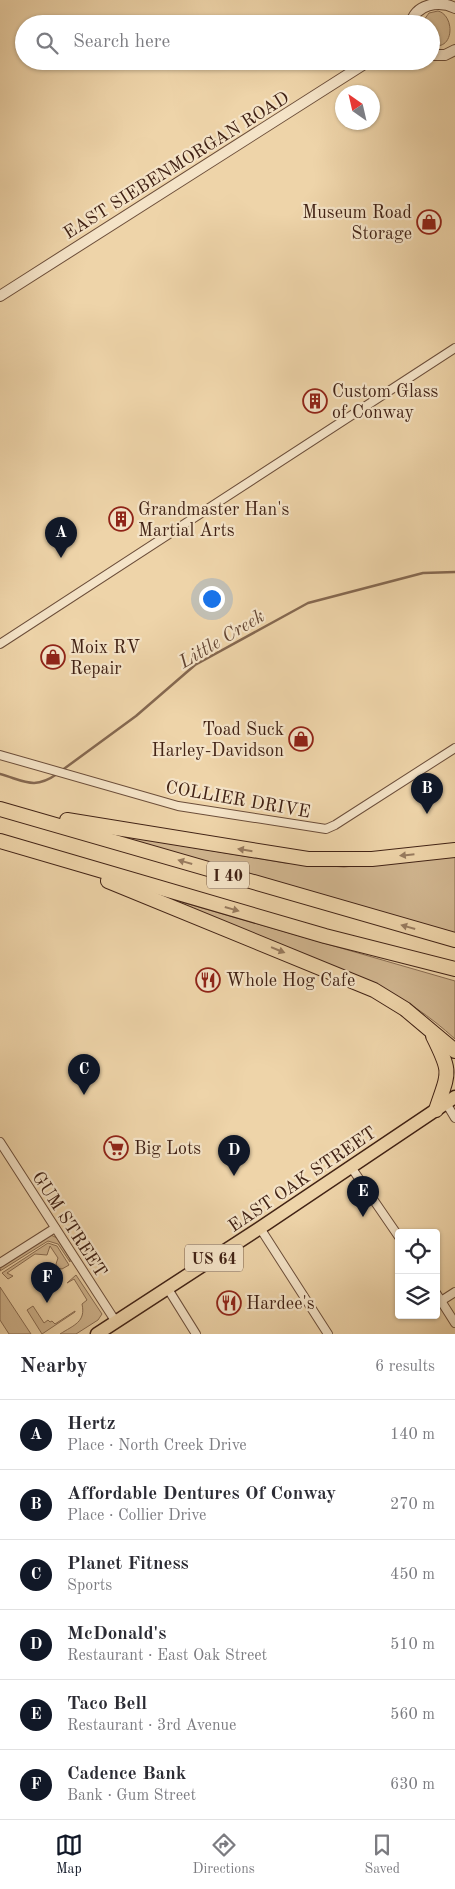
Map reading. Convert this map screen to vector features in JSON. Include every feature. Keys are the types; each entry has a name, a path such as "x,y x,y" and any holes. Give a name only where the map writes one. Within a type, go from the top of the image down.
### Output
{"highway":[{"path":"2,809 308,859 372,859 455,850"},
{"name":"I 40","path":"2,809 455,940"},
{"name":"I 40","path":"0,841 325,936 455,969"},
{"path":"38,852 359,983 397,1003 455,1051"},
{"path":"431,1031 444,1058 447,1070 444,1088 448,1104"},
{"name":"EAST OAK STREET","path":"168,1289 448,1104"},
{"name":"US 64","path":"97,1334 168,1289"}],"street":[{"path":"413,15 417,0"},
{"path":"417,15 428,3 448,3"},
{"path":"440,55 445,55 455,50"},
{"path":"445,55 455,61"},
{"name":"EAST SIEBENMORGAN ROAD","path":"0,296 355,70"},
{"path":"0,644 455,348"},
{"name":"COLLIER DRIVE","path":"0,755 178,806 326,829 455,748"},
{"path":"448,1104 455,1118"},
{"name":"GUM STREET","path":"0,1142 116,1322"},
{"path":"351,1167 395,1231"},
{"path":"0,1262 55,1228"},
{"path":"260,1228 328,1334"},
{"path":"168,1289 196,1334"},
{"path":"442,1301 455,1292"},
{"path":"440,1298 455,1323"}],"shaded area":[{"path":"438,11 444,14 450,25 448,38 445,43 440,46 440,15 428,15"},
{"path":"100,832 285,863 344,867 455,856 455,933"},
{"path":"154,894 455,981 455,1039 416,1008 374,983"},
{"path":"51,1235 57,1238 70,1262 58,1244 48,1241 0,1271 2,1264"},
{"path":"48,1243 57,1246 69,1265 62,1269 58,1268 56,1264 58,1258 50,1246 47,1255 35,1254 7,1273 13,1276 8,1279 2,1273"},
{"path":"76,1275 102,1314 98,1320 76,1334 60,1334 78,1322 82,1315 82,1304 87,1300 74,1279 67,1283"},
{"path":"0,1287 31,1334 9,1334 0,1320"},
{"path":"33,1306 44,1323 48,1320 55,1324 75,1312 42,1334 27,1310"}],"waterway":[{"name":"Little Creek","path":"61,771 136,716 195,665 308,603 423,573 455,572"},
{"name":"Little Creek","path":"0,774 29,783 42,782 57,774"}],"place":[{"name":"Museum Road Storage","path":"429,222"},
{"name":"Custom Glass of Conway","path":"315,401"},
{"name":"Grandmaster Han's Martial Arts","path":"121,519"},
{"name":"Hertz","path":"61,558"},
{"name":"Moix RV Repair","path":"53,657"},
{"name":"Toad Suck Harley-Davidson","path":"301,739"},
{"name":"Affordable Dentures Of Conway","path":"427,814"},
{"name":"Whole Hog Cafe","path":"208,980"},
{"name":"Planet Fitness","path":"84,1095"},
{"name":"Big Lots","path":"116,1148"},
{"name":"McDonald's","path":"234,1176"},
{"name":"Taco Bell","path":"363,1217"},
{"name":"Cadence Bank","path":"47,1303"},
{"name":"Hardee's","path":"229,1303"}]}
